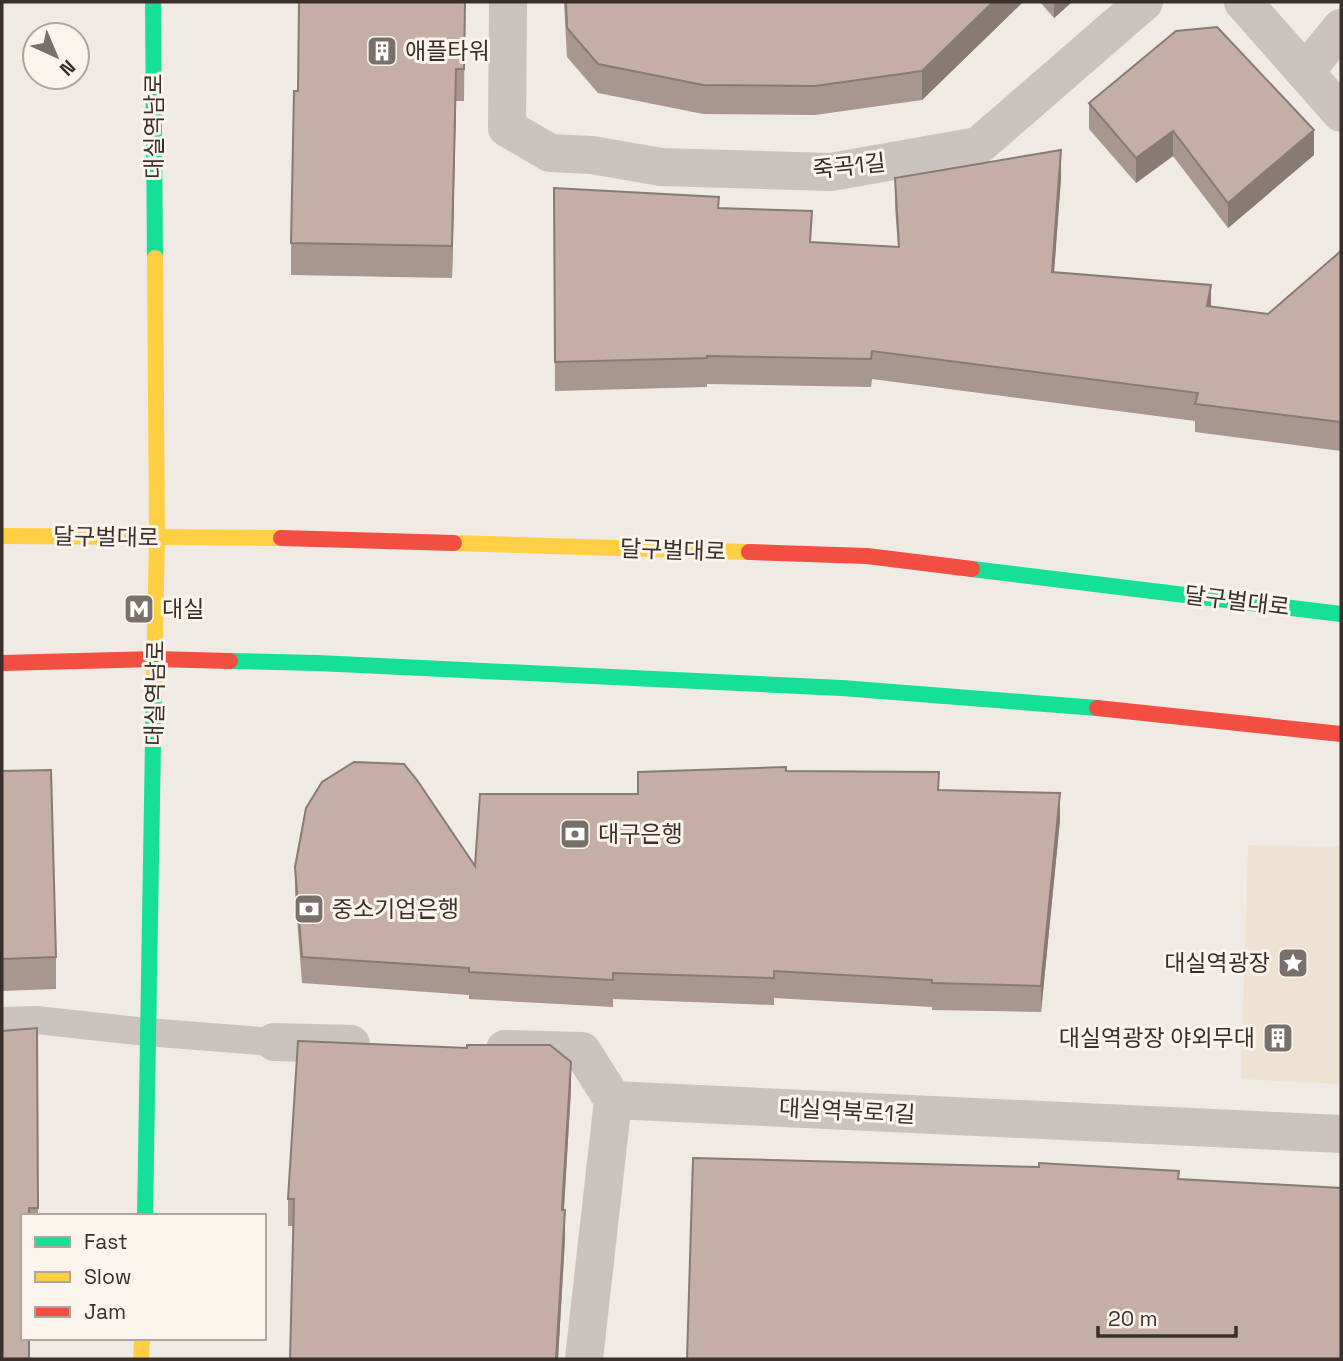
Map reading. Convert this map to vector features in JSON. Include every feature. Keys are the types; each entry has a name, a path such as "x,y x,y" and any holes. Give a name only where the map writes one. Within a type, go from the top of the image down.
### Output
{"main road":[{"name":"대실역남로","path":"145,1214 157,538 153,2"},
{"name":"달구벌대로","path":"2,536 289,539 867,556 1341,614"},
{"path":"2,663 156,659 318,663 842,688 1133,711 1341,733"},
{"path":"141,1359 142,1340"}],"street":[{"name":"죽곡1길","path":"508,2 507,128 550,153 592,155 674,167 831,172 978,146 1144,2"},
{"path":"1243,2 1341,113"},
{"path":"1305,72 1341,28"},
{"path":"274,1042 382,1045"},
{"path":"475,1048 582,1051 613,1100 584,1359"},
{"name":"대실역북로1길","path":"613,1100 1341,1134"}],"lane":[{"path":"2,1021 36,1020 274,1042"}],"shaded area":[{"name":"대실역광장","path":"1248,845 1341,847 1341,1084 1241,1079"}],"building":[{"path":"299,2 465,2 464,69 456,69 452,246 291,243"},
{"path":"566,2 993,2 922,71 815,86 703,85 598,64 567,28"},
{"path":"1217,27 1314,130 1228,203 1173,131 1136,158 1089,103 1176,31"},
{"path":"1061,150 1052,272 1211,285 1207,306 1268,314 1341,251 1341,422 1195,404 1198,393 872,351 871,359 707,356 555,362 554,188 719,197 718,208 812,211 810,242 899,247 895,178"},
{"path":"354,762 404,764 475,866 480,794 638,794 638,772 786,767 786,771 939,772 938,790 1060,793 1041,986 932,983 932,980 774,971 774,978 613,973 613,980 469,972 469,968 302,957 295,867 306,808 322,782"},
{"path":"51,770 56,957 2,959 2,771"},
{"path":"37,1028 38,1208 29,1208 29,1214 21,1214 21,1340 29,1340 29,1359 2,1359 2,1031"},
{"path":"298,1041 467,1048 467,1045 550,1045 571,1062 556,1359 290,1359 294,1199 288,1199"},
{"path":"693,1158 1039,1167 1039,1163 1179,1171 1178,1179 1341,1188 1341,1359 687,1359"}],"traffic: fast":[{"path":"153,2 155,258"},
{"path":"972,569 1341,614"},
{"path":"230,661 842,688 1097,708"},
{"path":"145,1214 154,683"}],"traffic: slow":[{"path":"154,683 157,538 155,258"},
{"path":"2,536 281,538"},
{"path":"454,543 749,552"},
{"path":"141,1359 142,1340"}],"traffic: jam":[{"path":"281,538 454,543"},
{"path":"749,552 867,556 972,569"},
{"path":"2,663 156,659 230,661"},
{"path":"1097,708 1341,734"}],"place":[{"name":"애플타워","path":"382,51"},
{"name":"대실","path":"139,609"},
{"name":"대구은행","path":"575,834"},
{"name":"중소기업은행","path":"309,909"},
{"name":"대실역광장","path":"1293,963"},
{"name":"대실역광장 야외무대","path":"1278,1038"}]}
